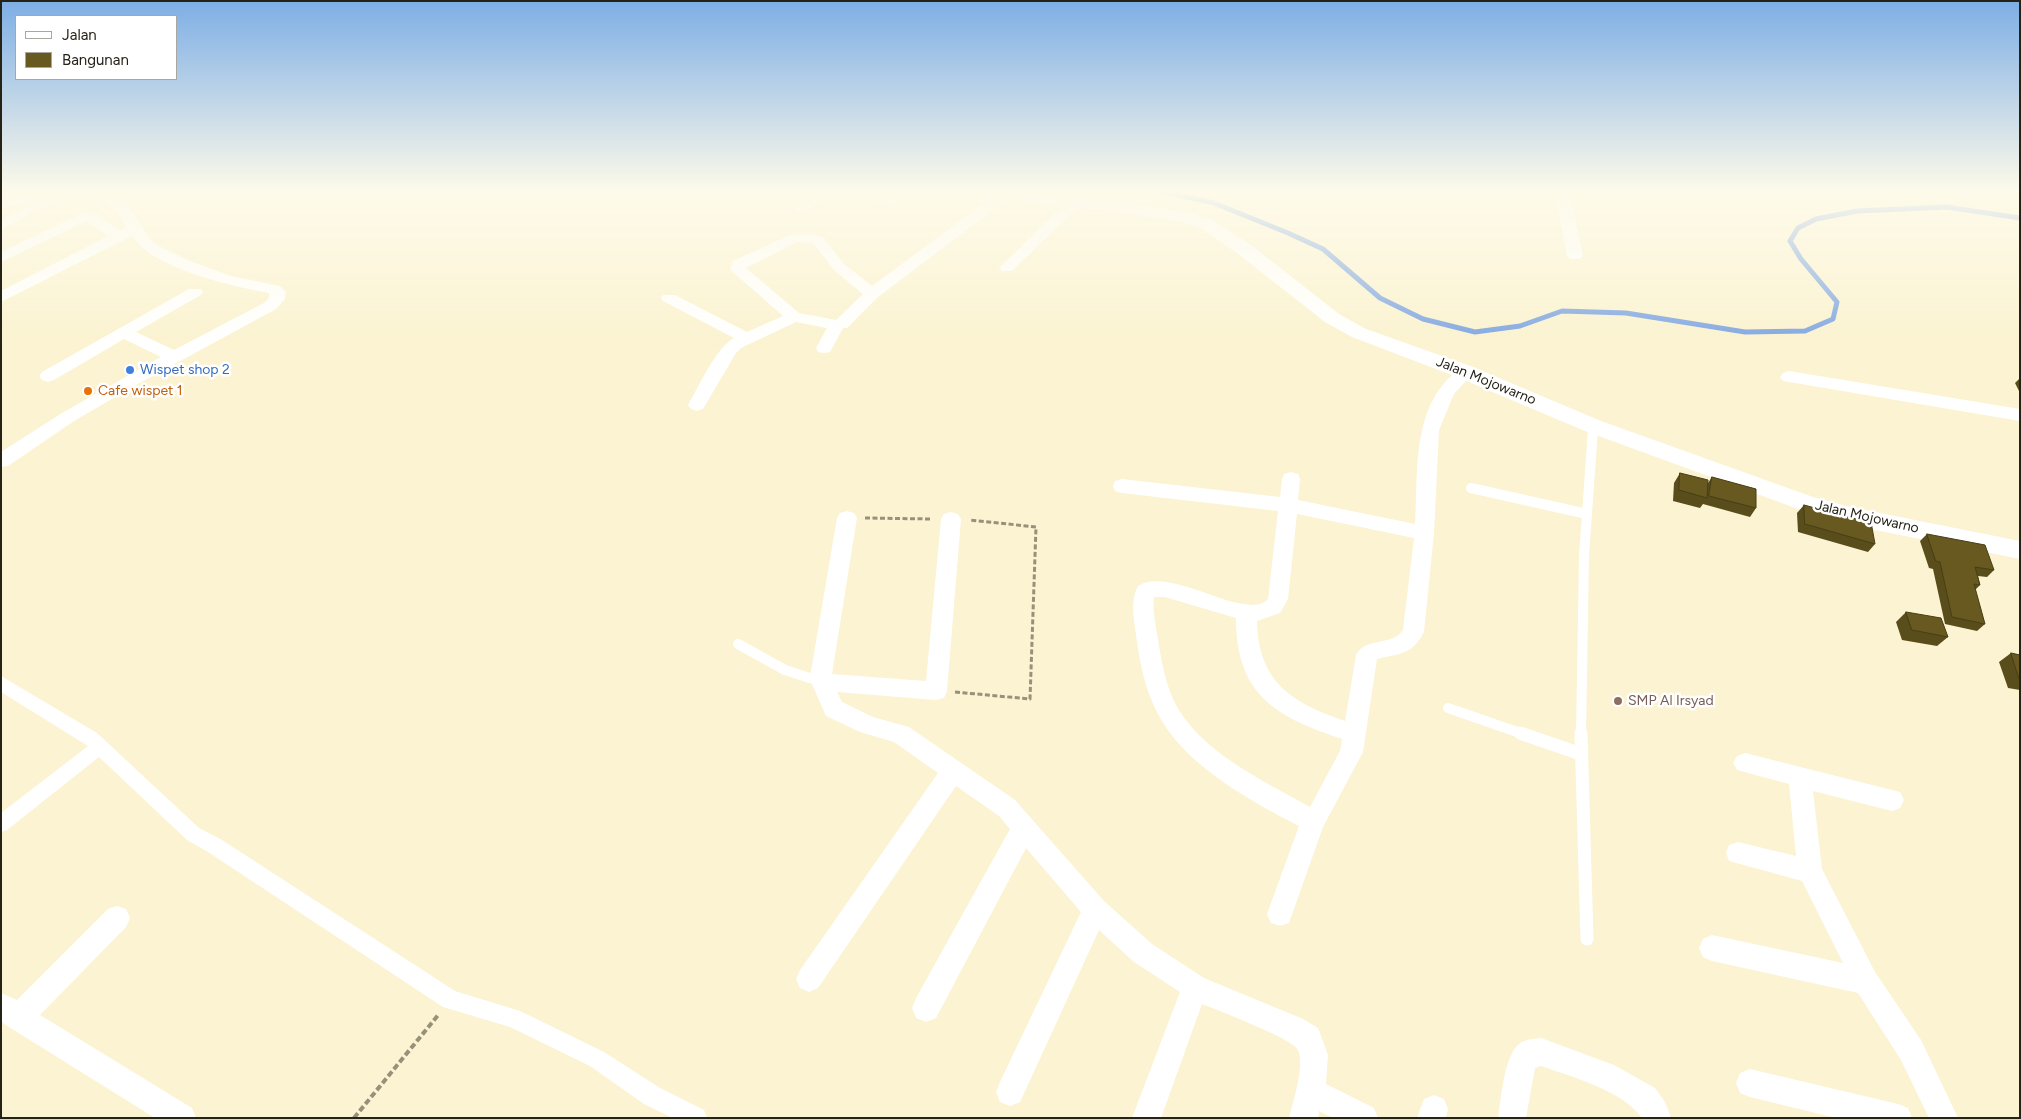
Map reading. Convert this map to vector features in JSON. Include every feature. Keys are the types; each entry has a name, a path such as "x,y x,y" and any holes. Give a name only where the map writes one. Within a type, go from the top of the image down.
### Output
{"street":[{"path":"1,258 33,242"},
{"path":"1,297 106,242"},
{"path":"1,460 68,416 270,306 277,299 278,292 265,287 227,280 182,263 144,242"},
{"path":"786,242 738,264 738,269 794,317 836,325 841,324 872,294 941,242"},
{"path":"820,242 839,267 872,294"},
{"path":"1007,268 1034,242"},
{"name":"Jalan Mojowarno","path":"1234,242 1347,327 1465,372 1593,426 1806,503 1850,516 2020,550"},
{"path":"1572,242 1575,256"},
{"path":"48,376 196,292"},
{"path":"669,298 746,338"},
{"path":"697,405 728,350 746,338 794,317"},
{"path":"824,348 836,325"},
{"path":"124,333 174,357"},
{"path":"1280,914 1313,820 1317,817 1351,752 1367,655 1370,652 1403,644 1413,632 1424,533 1430,430 1437,410 1447,391 1465,372"},
{"path":"1789,377 2020,415"},
{"path":"1291,479 1278,599 1276,604 1267,612 1246,613 1165,589 1152,588 1146,590 1143,595 1143,605 1146,633 1157,687 1169,714 1186,738 1216,763 1306,818 1313,820"},
{"path":"1122,486 1289,505 1424,533"},
{"path":"847,518 822,682 834,710 868,725 901,734 1007,808 1095,910 1143,953 1195,987 1293,1029 1308,1038 1314,1055 1307,1105 1364,1118"},
{"path":"822,682 936,691 951,519"},
{"path":"1246,613 1248,646 1267,687 1280,701 1305,716 1354,734"},
{"path":"1,683 91,738 193,834 215,846 450,1000 513,1018 596,1059 652,1096 696,1118"},
{"path":"1,824 100,746"},
{"path":"1745,764 1892,800"},
{"path":"809,979 954,770"},
{"path":"1800,776 1810,871 1866,981 1911,1050 1944,1118"},
{"path":"926,1008 1024,828"},
{"path":"1738,852 1810,871"},
{"path":"1010,1092 1095,910"},
{"path":"118,918 10,1012 182,1118"},
{"path":"1712,948 1866,981"},
{"path":"1146,1118 1195,987"},
{"path":"1512,1118 1522,1062 1529,1053 1541,1052 1604,1075 1645,1098 1656,1112 1657,1118"},
{"path":"1750,1083 1898,1118"}],"lane":[{"path":"1587,939 1582,754 1584,556 1593,426"},
{"path":"1471,488 1587,514"},
{"path":"738,644 785,670 822,682"},
{"path":"1448,708 1582,754"}],"path":[{"path":"847,518 951,519 1036,526 1030,699 936,691"},
{"path":"354,1118 450,1000"}],"building":[{"path":"1680,473 1708,480 1707,498 1679,490"},
{"path":"1712,477 1756,489 1756,508 1709,496"},
{"path":"1804,505 1871,522 1875,544 1805,524"},
{"path":"1927,534 1985,545 1994,570 1975,567 1980,585 1974,584 1985,624 1952,617 1940,562 1936,561"},
{"path":"1906,612 1941,618 1948,637 1912,630"},
{"path":"2011,653 2020,655 2020,678 2019,678"}],"waterway":[{"path":"1308,242 1323,249 1380,298 1423,319 1475,332 1520,326 1562,311 1626,313 1745,332 1805,331 1833,319 1837,302 1801,259 1791,242"}],"place":[{"name":"Wispet shop 2","path":"130,370"},
{"name":"Cafe wispet 1","path":"88,391"},
{"name":"SMP Al Irsyad","path":"1618,701"}]}
